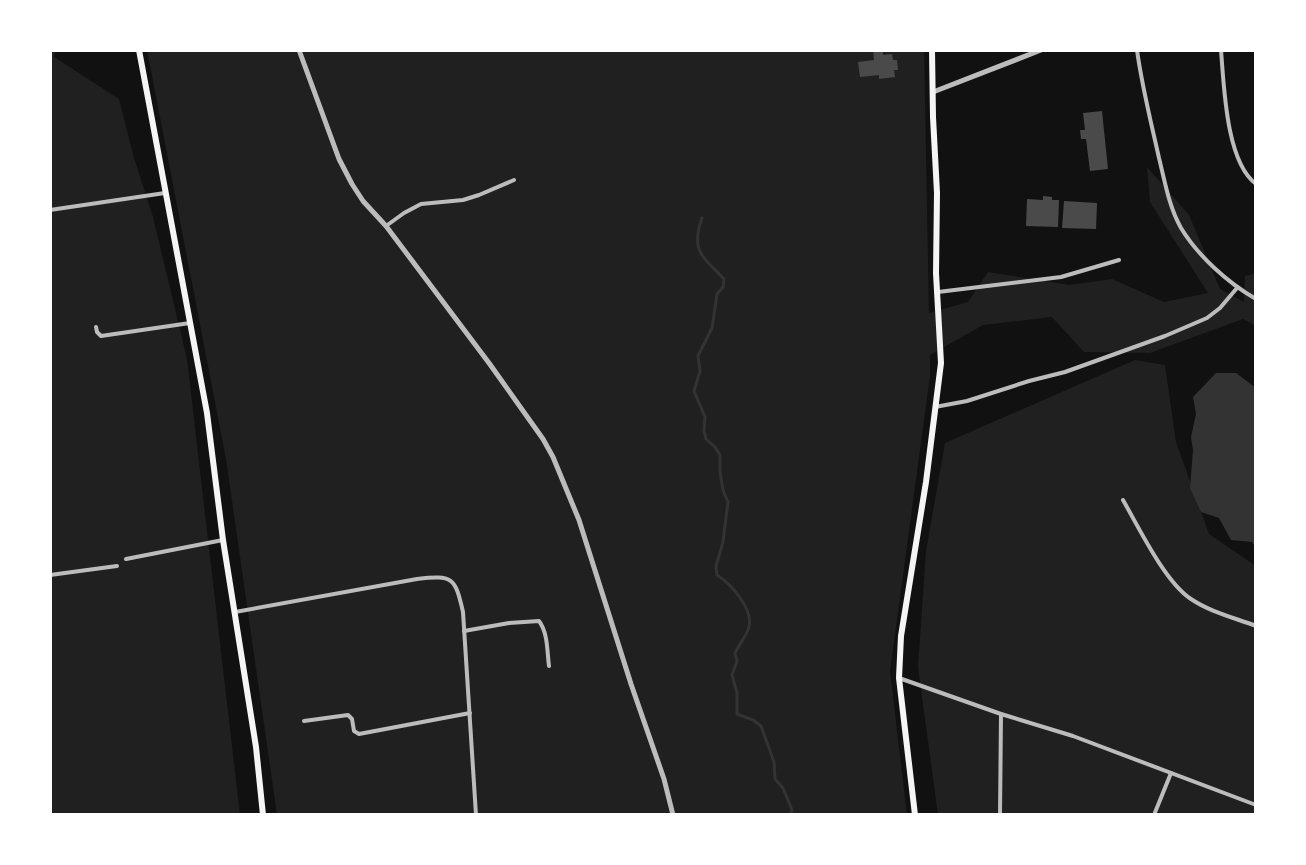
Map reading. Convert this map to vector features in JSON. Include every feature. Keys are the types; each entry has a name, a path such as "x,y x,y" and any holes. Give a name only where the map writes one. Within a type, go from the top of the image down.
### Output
{"main road":[{"path":"139,50 207,413 223,540 256,747 263,815"},
{"path":"915,815 899,678 901,636 926,482 941,348 932,50"}],"street":[{"path":"299,50 339,159 352,184 489,363 553,457 579,520 673,815"},
{"path":"933,92 1041,50"},
{"path":"1137,50 1167,192 1182,230 1237,288 1256,299"},
{"path":"1221,50 1235,153 1245,174 1256,184"},
{"path":"386,226 421,204 463,200 514,180"},
{"path":"50,210 165,193"},
{"path":"938,292 1061,277 1119,260"},
{"path":"935,407 1065,372 1165,336 1207,318 1237,288"},
{"path":"96,327 101,336 190,323"},
{"path":"1123,500 1181,591 1203,605 1256,626"},
{"path":"126,559 223,540"},
{"path":"50,575 117,566"},
{"path":"234,612 417,579 446,578 455,585 463,612 476,815"},
{"path":"464,631 539,621 545,633 549,666"},
{"path":"899,678 1073,736 1256,805"},
{"path":"304,721 348,715 354,731 359,734 470,713"},
{"path":"1000,815 1001,714"},
{"path":"1154,815 1171,773"}],"shaded area":[{"path":"50,50 56,50 54,57 119,99 153,217 187,359 240,815 50,815"},
{"path":"147,50 924,50 929,313 968,302 988,272 1069,285 1112,279 1164,302 1208,293 1150,202 1147,167 1189,215 1220,289 1244,302 1245,276 1256,273 1256,326 1243,319 1150,353 1084,352 1052,317 983,325 930,355 930,376 890,671 907,815 277,815 226,459"},
{"path":"1135,360 1165,365 1176,442 1209,534 1256,566 1256,815 938,815 918,667 926,551 945,443"},
{"path":"1216,373 1236,373 1256,388 1256,548 1252,542 1231,540 1219,518 1201,512 1190,488 1191,437 1196,414 1193,397"}],"building":[{"path":"873,50 883,50 883,55 892,54 893,60 897,60 895,77 860,77 858,62 874,60"},
{"path":"1102,111 1108,169 1090,171 1086,139 1081,139 1080,130 1085,130 1083,113"},
{"path":"1043,196 1059,200 1058,227 1026,226 1027,199 1043,200"},
{"path":"1064,201 1097,203 1096,229 1062,228"}],"waterway":[{"path":"702,218 698,246 705,259 724,279 723,287 717,294 712,328 698,356 700,371 694,391 705,417 706,439 720,455 723,490 728,502 717,575 735,591 750,623 735,653 737,661 732,675 737,693 737,714 761,726 774,762 775,779 783,788 792,810 790,815"}]}
